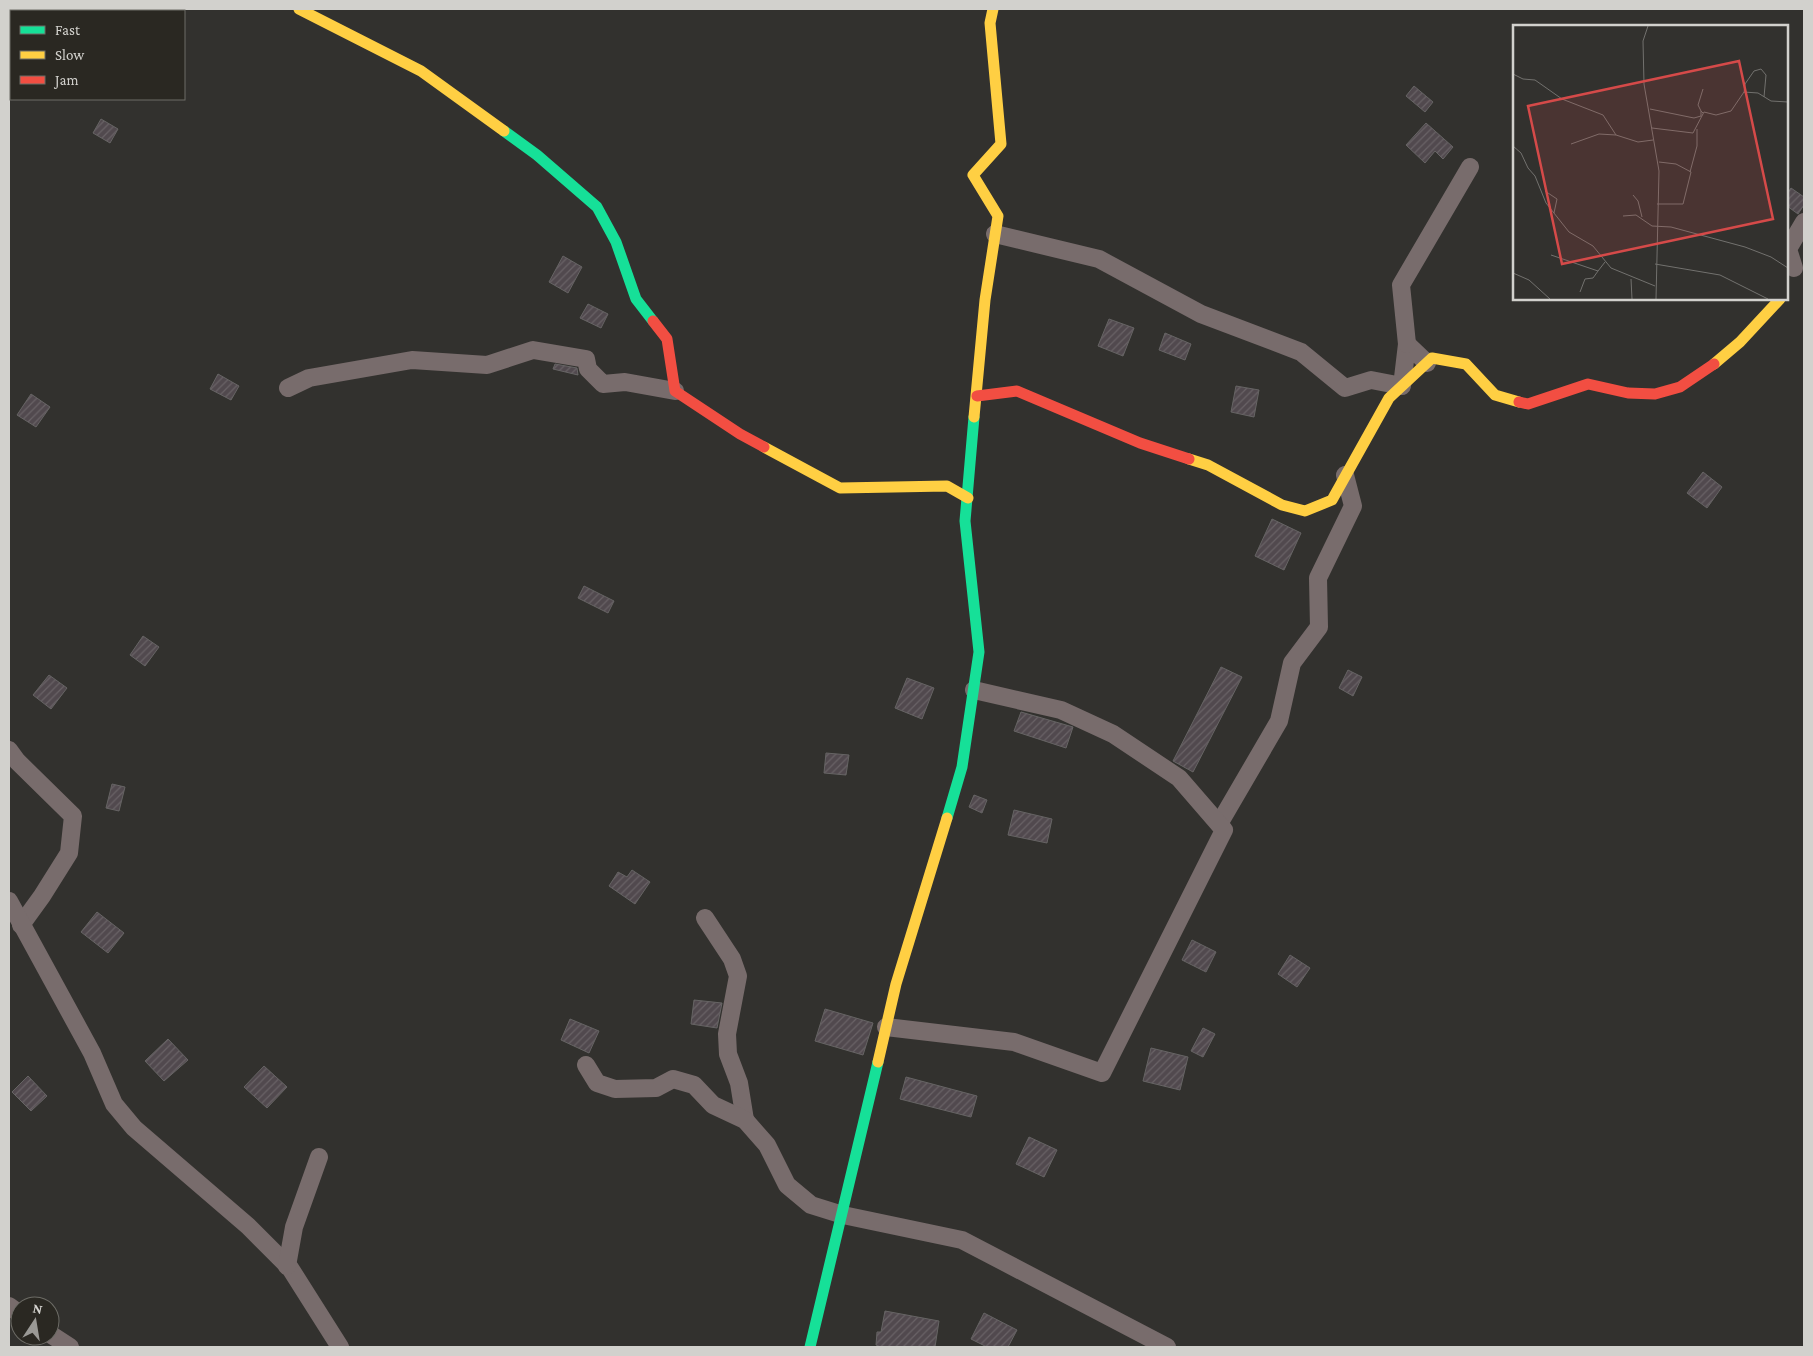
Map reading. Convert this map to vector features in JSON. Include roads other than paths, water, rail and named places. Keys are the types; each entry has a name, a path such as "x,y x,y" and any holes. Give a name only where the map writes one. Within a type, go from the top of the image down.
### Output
{"street":[{"path":"299,9 422,71 537,155 597,207 616,242 636,299 667,339 675,391"},
{"path":"810,1347 843,1215 896,984 962,767 974,690 979,652 966,521 985,300 998,216 973,175 1001,144 990,23 993,9"},
{"path":"1402,386 1407,344 1401,285 1470,167"},
{"path":"1795,271 1788,249 1804,222"},
{"path":"995,234 1099,260 1201,314 1301,352 1345,388 1371,380 1402,386"},
{"path":"977,396 1017,391 1140,443 1208,466 1282,506 1305,511 1332,500 1389,398 1432,358 1466,364 1494,395 1528,404 1588,384 1628,393 1655,394 1680,387 1704,373 1740,342 1779,300"},
{"path":"1407,344 1427,363"},
{"path":"288,388 309,378 412,360 488,365 533,350 586,359 588,369 603,384 625,382 675,391 740,434 840,488 947,486 968,498"},
{"path":"1219,824 1279,721 1292,662 1319,627 1318,578 1353,506 1346,474"},
{"path":"886,1027 1014,1042 1102,1073 1224,830 1178,778 1114,734 1061,710 974,690"},
{"path":"9,750 17,761 73,816 68,853 21,926"},
{"path":"9,901 92,1053 114,1104 134,1128 248,1226 288,1266 340,1347"},
{"path":"705,918 732,959 738,976 727,1034 728,1054 739,1083 745,1120"},
{"path":"586,1065 597,1083 615,1088 656,1088 673,1079 694,1085 712,1105 745,1120 766,1145 787,1185 811,1205 843,1215 962,1240 1167,1347"},
{"path":"288,1266 294,1227 319,1157"}]}
